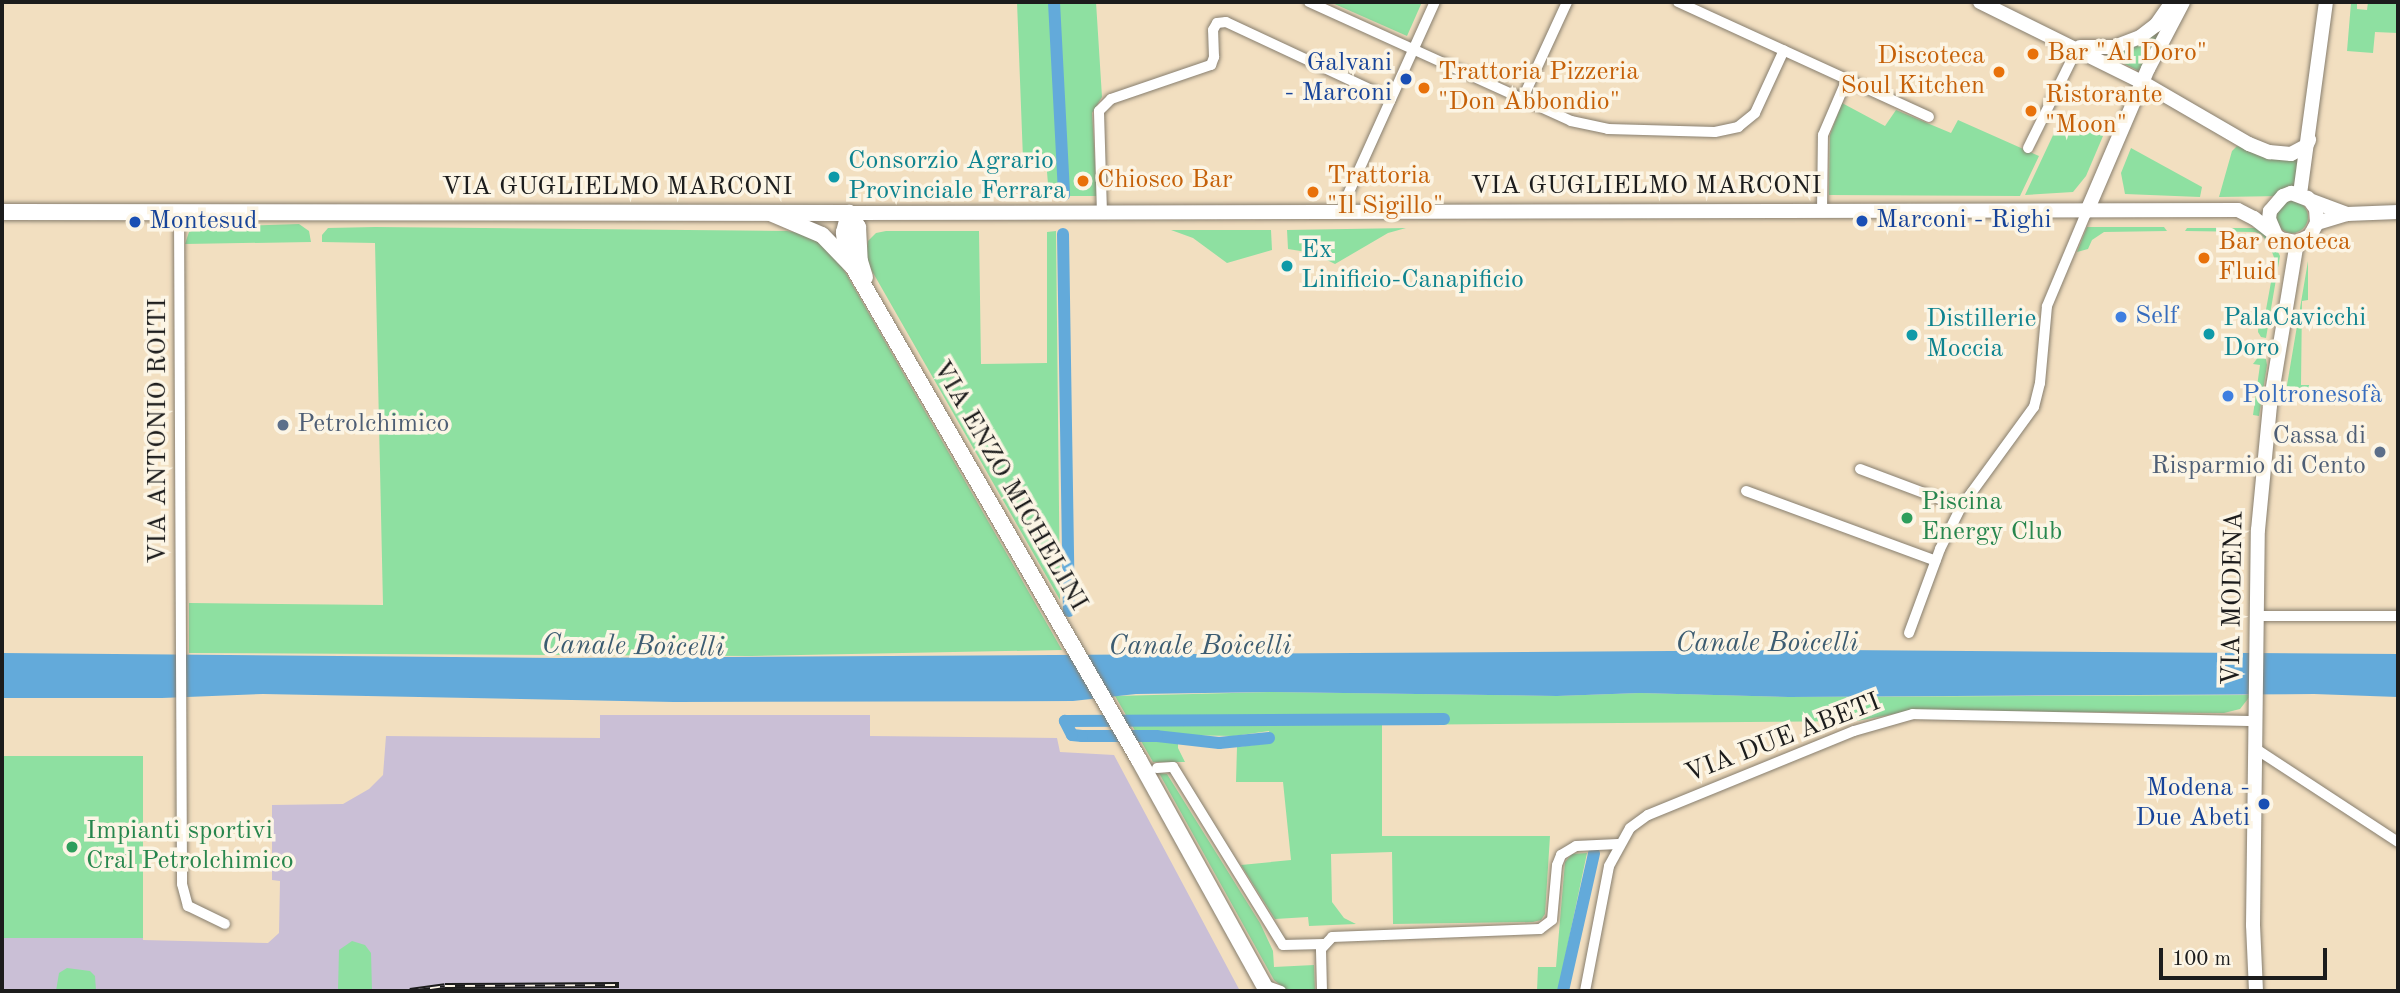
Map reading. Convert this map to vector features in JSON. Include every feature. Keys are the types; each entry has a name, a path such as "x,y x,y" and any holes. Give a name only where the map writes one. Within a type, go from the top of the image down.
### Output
{"main road":[{"path":"1980,2 2076,47 2231,134 2269,152 2291,154 2306,146 2309,140"},
{"path":"2076,47 2107,48 2140,37 2156,25 2172,2"},
{"path":"2087,211 2142,82 2183,2"},
{"path":"2238,211 2281,239 2297,242 2310,236 2317,223 2316,209 2304,196 2326,2"},
{"path":"2238,211 2273,204 2283,196 2304,196 2347,214"},
{"path":"2273,204 2269,219 2275,233"},
{"name":"VIA GUGLIELMO MARCONI","path":"2,212 2238,211"},
{"path":"2317,223 2347,214 2398,212"},
{"name":"VIA ENZO MICHELINI","path":"770,213 812,228 847,258 1218,900 1266,988"},
{"path":"847,258 844,232 849,213"},
{"name":"VIA ENZO MICHELINI","path":"849,213 856,221 860,261 872,299"},
{"path":"859,237 874,220 901,213"},
{"name":"VIA MODENA","path":"2256,991 2252,925 2258,530 2267,424 2297,242"}],"street":[{"path":"1309,2 1522,100 1571,121 1595,127 1725,131 1745,123 1755,113 1784,50"},
{"path":"1340,212 1435,2"},
{"path":"1522,100 1567,2"},
{"path":"1678,2 1929,117"},
{"path":"1102,213 1099,111 1111,99 1211,65 1214,57 1213,30 1217,23 1226,22 1391,99"},
{"path":"2028,148 2076,47"},
{"path":"1822,212 1823,135 1847,79"},
{"path":"1909,633 1936,561 1961,507 2034,407 2040,383 2047,306 2087,211"},
{"name":"VIA ANTONIO ROITI","path":"179,214 182,884 188,906 225,924"},
{"path":"1860,468 1961,507"},
{"path":"1746,491 1936,561"},
{"path":"2256,616 2398,616"},
{"name":"VIA DUE ABETI","path":"1585,991 1606,877 1618,844 1630,828 1648,815 1854,731 1905,715 2256,721"},
{"path":"2256,749 2398,842"},
{"path":"1157,768 1173,767 1283,945 1324,944"},
{"path":"1322,991 1320,958 1324,944 1332,937 1540,929 1552,920 1557,865 1561,855 1576,846 1618,844"},
{"path":"1266,988 1281,991"}],"shaded area":[{"path":"600,715 870,715 870,736 1057,738 1060,752 1114,755 1240,991 2,991 2,756 143,756 143,940 268,943 279,933 280,881 272,880 272,805 343,804 369,789 383,775 386,736 600,738"}],"green space":[{"path":"1017,2 1096,2 1102,97 1092,113 1097,196 1049,196 1046,160 1023,159"},
{"path":"1330,2 1422,2 1407,36"},
{"path":"2368,2 2398,2 2398,33 2375,32 2373,53 2347,51 2351,3 2357,4 2357,9 2367,10"},
{"path":"2164,26 2139,71 2098,51"},
{"path":"1842,103 1885,126 1896,110 1951,133 1958,120 2039,156 2020,196 1829,195 1830,135"},
{"path":"2062,116 2103,136 2086,176 2073,192 2025,195"},
{"path":"2237,146 2300,155 2294,187 2286,187 2283,196 2219,197 2232,151"},
{"path":"2131,148 2202,187 2200,197 2125,194 2121,173"},
{"path":"2292,201 2303,206 2308,217 2303,228 2292,233 2281,228 2276,217 2281,206"},
{"path":"299,224 309,231 311,242 185,244 189,232 203,227"},
{"path":"2087,227 2164,227 2167,231 2104,232 2092,240 2088,249 2077,252"},
{"path":"328,228 787,231 810,235 830,249 845,272 1062,650 751,656 189,653 189,603 383,605 375,243 322,242 322,235"},
{"path":"1406,228 1388,233 1335,264 1313,253 1288,249 1287,230"},
{"path":"2187,228 2261,228 2269,234 2280,256 2266,338 2261,337 2258,332 2259,316 2265,315 2275,260 2269,244 2261,234 2255,232 2185,231"},
{"path":"1171,230 1271,230 1272,250 1227,263 1193,238"},
{"path":"979,231 981,364 1047,363 1047,232 1056,231 1060,600 866,259 868,241 876,233"},
{"path":"2308,261 2308,300 2302,301 2301,385 2309,385 2309,397 2285,397"},
{"path":"2259,356 2266,359 2267,365 2259,416 2253,415 2260,365 2253,364"},
{"path":"1271,692 1557,696 1640,693 1789,697 2251,695 2240,709 2224,713 1909,711 1857,721 1382,725 1382,836 1550,836 1545,914 1541,920 1533,922 1393,924 1392,852 1331,854 1332,902 1344,918 1356,924 1309,926 1308,917 1275,919 1241,865 1291,860 1283,782 1236,782 1237,747 1271,743 1269,731 1234,736 1178,735 1178,748 1185,762 1153,762 1115,696"},
{"name":"Impianti sportivi Cral Petrolchimico","path":"2,756 143,756 143,938 2,938"},
{"path":"1159,773 1167,774 1260,923 1273,951 1274,967 1314,965 1315,991 1288,991 1274,980"},
{"path":"1587,853 1558,991 1537,991 1538,967 1556,967 1565,862 1572,854"},
{"path":"352,941 365,945 371,953 372,991 338,991 339,950"},
{"path":"67,968 90,971 95,976 96,991 56,991 59,973"}],"water":[{"path":"1838,650 2398,654 2398,697 2314,694 1789,697 1640,693 1557,696 1271,692 1136,694 1073,701 674,702 263,694 162,698 2,698 2,653 558,658"}],"waterway":[{"path":"1054,2 1064,195"},
{"path":"1063,234 1069,611"},
{"path":"1269,738 1219,743 1157,736 1082,736 1072,735 1065,721 1444,719"},
{"path":"1563,991 1594,853"}],"railway":[{"path":"410,991 445,986 619,985"}],"place":[{"name":"Bar \"Al Doro\"","path":"2033,54"},
{"name":"Discoteca Soul Kitchen","path":"1999,72"},
{"name":"Galvani - Marconi","path":"1406,79"},
{"name":"Trattoria Pizzeria \"Don Abbondio\"","path":"1424,88"},
{"name":"Ristorante \"Moon\"","path":"2031,111"},
{"name":"Consorzio Agrario Provinciale Ferrara","path":"834,177"},
{"name":"Chiosco Bar","path":"1083,181"},
{"name":"Trattoria \"Il Sigillo\"","path":"1313,192"},
{"name":"Marconi - Righi","path":"1862,221"},
{"name":"Montesud","path":"135,222"},
{"name":"Bar enoteca Fluid","path":"2204,258"},
{"name":"Ex Linificio-Canapificio","path":"1287,266"},
{"name":"Self","path":"2121,317"},
{"name":"PalaCavicchi Doro","path":"2209,334"},
{"name":"Distillerie Moccia","path":"1912,335"},
{"name":"Poltronesofà","path":"2228,396"},
{"name":"Petrolchimico","path":"283,425"},
{"name":"Cassa di Risparmio di Cento","path":"2380,452"},
{"name":"Piscina Energy Club","path":"1907,518"},
{"name":"Modena - Due Abeti","path":"2264,804"},
{"name":"Impianti sportivi Cral Petrolchimico","path":"72,847"}],"water label":[{"name":"Canale Boicelli","path":"1767,644"},
{"name":"Canale Boicelli","path":"633,647"},
{"name":"Canale Boicelli","path":"1200,647"}]}
